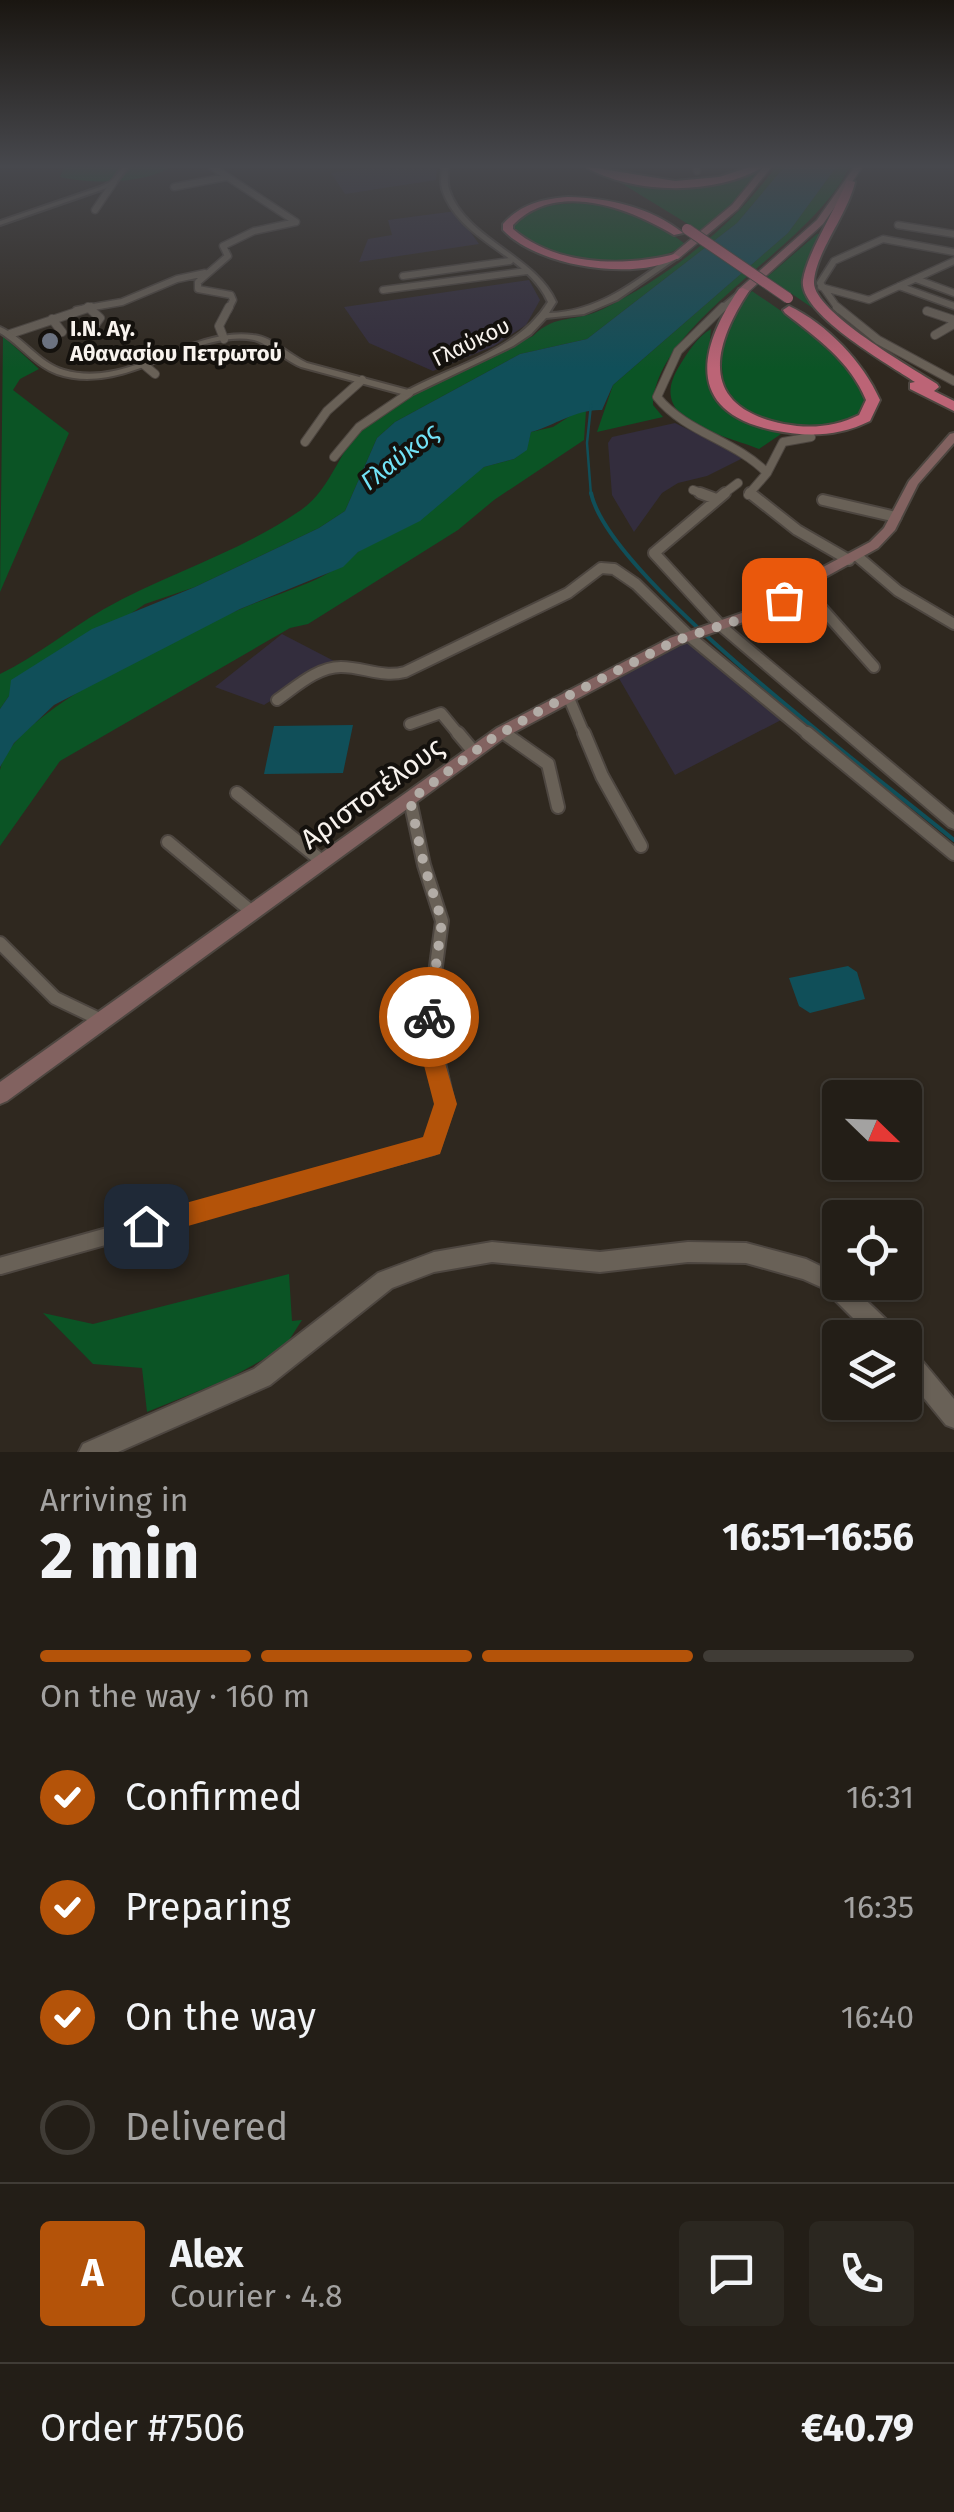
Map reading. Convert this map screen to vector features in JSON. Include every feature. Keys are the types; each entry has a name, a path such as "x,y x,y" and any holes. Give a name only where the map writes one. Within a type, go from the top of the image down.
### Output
{"highway":[{"path":"512,234 522,242 586,262 633,265 675,257"},
{"path":"685,234 871,362 953,404"},
{"path":"827,234 810,274 810,294 836,323 953,404"},
{"path":"744,291 718,332 713,380 721,401 746,418 794,430 832,429 865,418 873,400 859,374 832,344 784,303"},
{"path":"784,303 932,387"}],"main road":[{"path":"675,257 703,234"},
{"path":"744,291 807,234"},
{"path":"718,627 770,608 882,538 908,490 953,439"},
{"name":"Αριστοτέλους","path":"0,1094 502,732 692,635 718,627"}],"street":[{"path":"5,332 88,307 122,302 168,282 206,273 225,262 228,256 222,246 251,234"},
{"path":"482,234 551,294 544,316 569,316 595,308 675,257"},
{"path":"954,252 883,239 838,258 824,271 822,287 832,306 849,319 954,381"},
{"path":"404,276 510,260"},
{"path":"822,287 869,300 954,261"},
{"path":"383,290 526,271"},
{"path":"206,273 198,282 198,289 225,293 232,300 219,326 224,339"},
{"path":"886,278 954,306"},
{"path":"916,279 954,293"},
{"path":"942,288 954,284"},
{"path":"744,291 683,346 659,384 656,397 674,418 744,449 767,472"},
{"path":"88,307 104,320 92,328"},
{"path":"927,311 954,322"},
{"name":"Γλαύκου","path":"409,393 518,339 544,316"},
{"path":"52,319 62,332"},
{"path":"935,335 954,322"},
{"path":"5,332 50,367 66,374 88,377 224,339 259,338 297,362 409,393"},
{"path":"143,364 155,374"},
{"path":"305,442 327,411 362,380"},
{"path":"334,457 359,427 409,393"},
{"path":"811,437 783,442 767,472 749,494 797,530 854,558 898,591 954,624"},
{"path":"738,483 654,553 718,627 954,823"},
{"path":"692,490 716,499"},
{"path":"822,500 896,517"},
{"path":"276,700 320,673 336,668 391,676 405,672 568,593 602,567 626,576 954,854"},
{"path":"802,586 874,667"},
{"path":"568,696 607,786 641,846"},
{"path":"410,724 441,713 474,752"},
{"path":"502,732 548,764 558,807"},
{"path":"237,793 323,862"},
{"path":"0,1266 432,1146 446,1104 430,1050 428,1026 442,921 424,865 410,800"},
{"path":"168,842 252,912"},
{"path":"0,944 55,998 104,1022"},
{"path":"91,1452 262,1378 385,1280 434,1262 467,1256 492,1252 600,1262 688,1252 746,1253 830,1281 870,1320"},
{"path":"922,1379 954,1418"}],"shaded area":[{"path":"472,234 479,244 359,262 368,239"},
{"path":"529,280 540,300 526,325 494,346 433,371 369,343 344,307"},
{"path":"675,423 745,457 662,493 634,532 612,495 608,443 612,437"},
{"path":"282,634 334,661 264,705 215,687"},
{"path":"688,641 783,719 675,775 617,675"}],"green space":[{"path":"519,234 670,234 685,244 666,255 623,263 576,258"},
{"path":"715,234 723,234 587,339 520,354 395,422 377,438 345,511 319,528 195,587 145,604 9,696 0,709 0,674 104,609 254,538 301,510 321,490 360,430 389,407 550,324 593,313 628,296"},
{"path":"787,234 795,234 680,343 661,374 653,405 663,417 597,432 613,385"},
{"path":"817,234 823,234 807,264 804,283 820,313 767,277"},
{"path":"752,291 816,337 843,364 866,397 859,415 826,426 792,426 728,400 722,371 727,328"},
{"path":"711,329 708,376 716,401 725,409 781,434 759,449 691,422 672,400 671,384 680,365 697,340"},
{"path":"3,336 39,369 20,379 13,390 69,433 0,592"},
{"path":"581,409 586,411 584,440 494,500 458,530 308,624 290,628 60,761 0,846 0,770 11,747 35,723 67,699 145,654 333,571 484,467 514,459 526,450 531,432 553,427"},
{"path":"289,1274 292,1321 302,1320 284,1348 228,1379 147,1412 142,1368 93,1364 43,1313 93,1324"}],"water":[{"name":"Γλαύκος","path":"723,234 787,234 613,385 602,410 575,415 531,432 527,450 514,459 484,467 420,521 358,552 343,567 240,609 54,705 14,743 0,767 0,709 9,696 11,680 92,629 195,587 319,528 345,511 377,438 395,422 520,354 587,339"},
{"path":"353,725 343,773 264,774 274,726"},
{"path":"848,966 857,972 865,999 810,1013 799,1006 789,978"}],"waterway":[{"path":"591,405 587,443 591,495"},
{"path":"591,493 609,530 644,574 693,624 810,725 954,840"}],"way so far":[{"path":"429,1017 442,921 424,865 410,800 490,740 541,710 675,641 762,612 784,600"}],"place":[{"name":"Ι.Ν. Αγ. Αθανασίου Πετρωτού","path":"50,341"}],"route":[{"path":"146,1226 432,1146 446,1104 430,1050 429,1017"}]}
